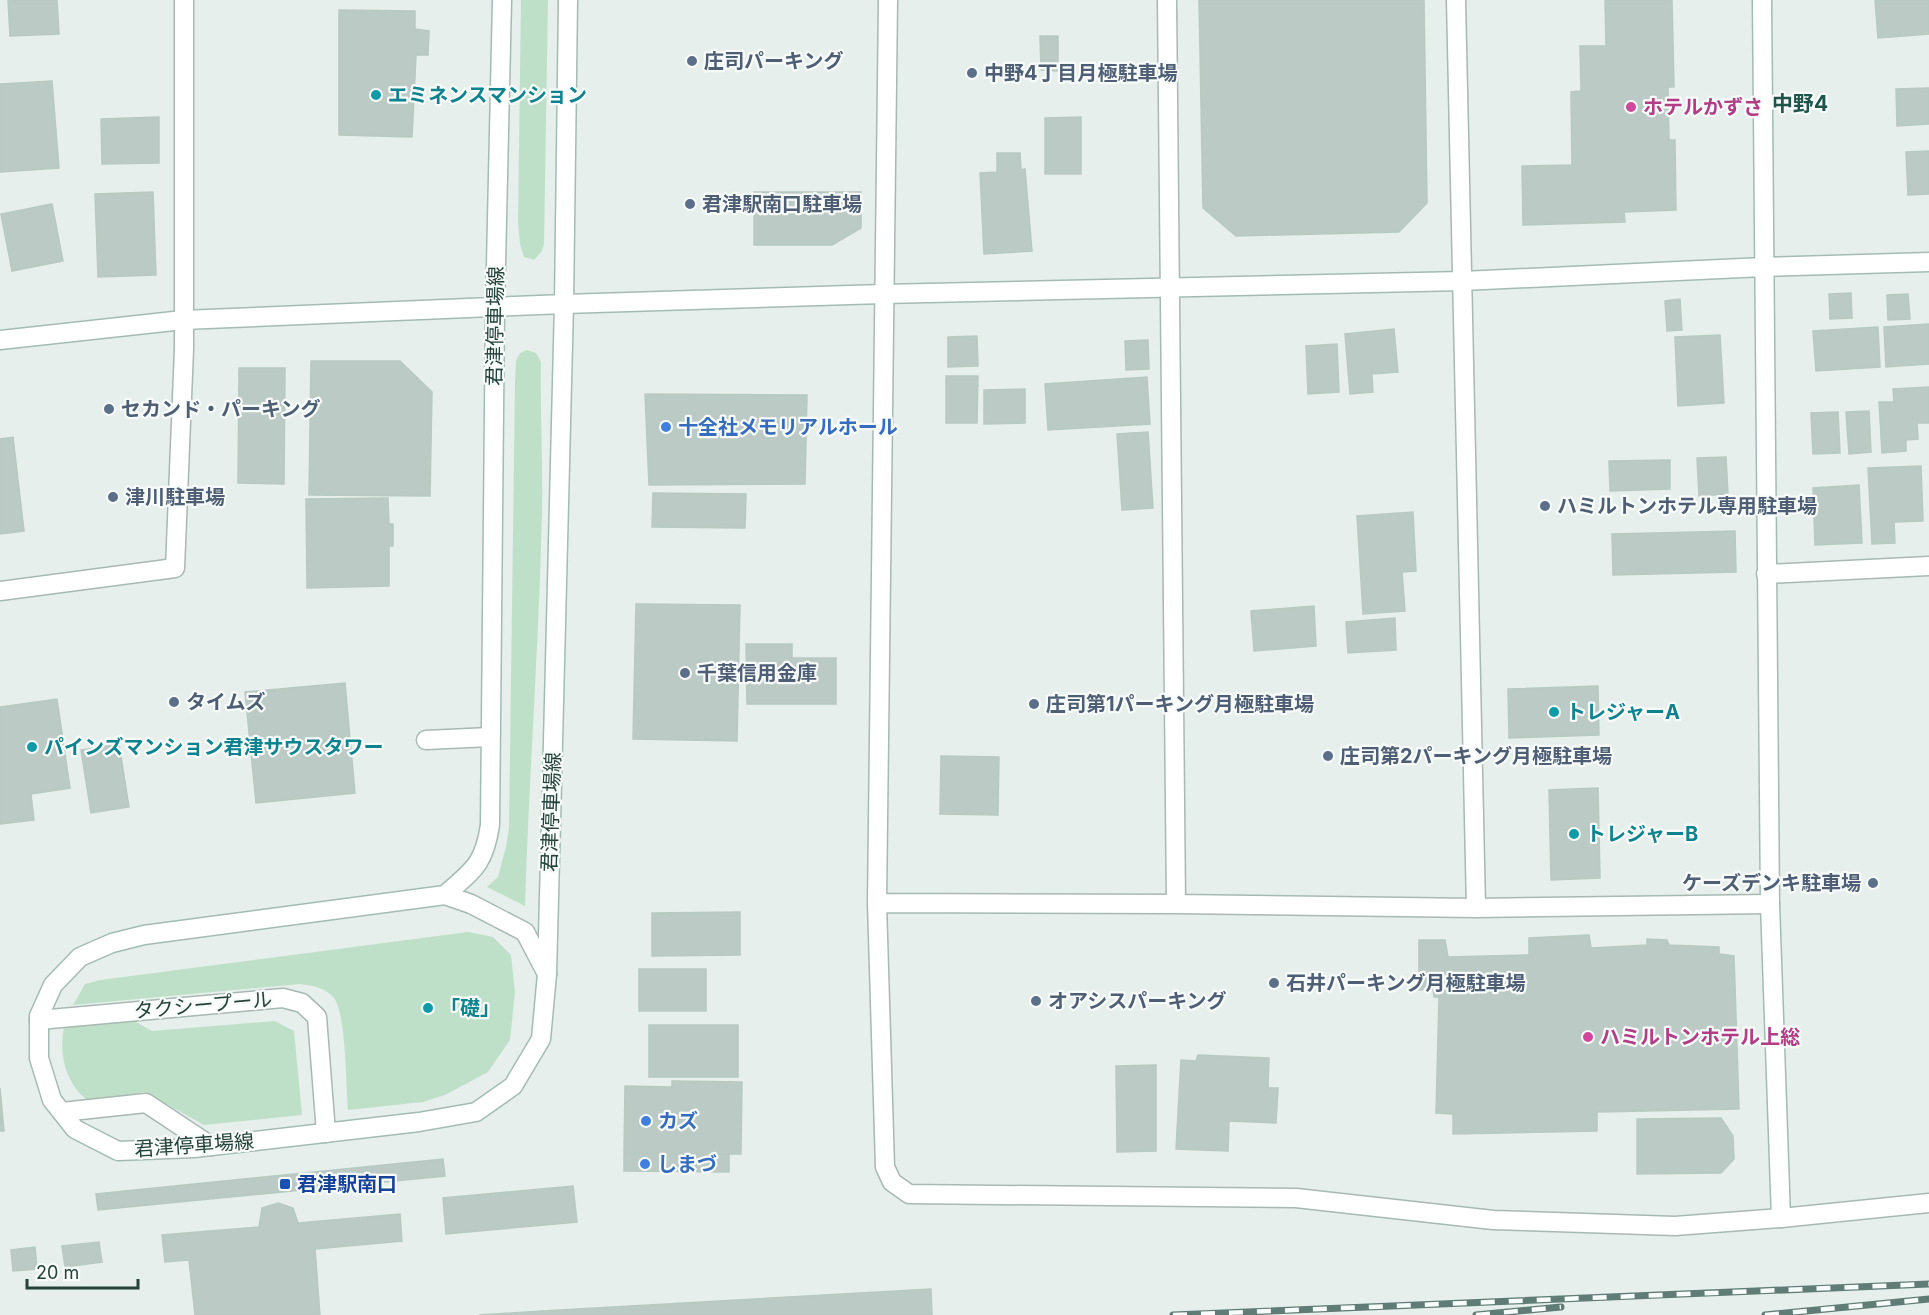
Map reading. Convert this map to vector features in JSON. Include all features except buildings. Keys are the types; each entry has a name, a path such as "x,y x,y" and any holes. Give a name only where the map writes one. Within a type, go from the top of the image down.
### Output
{"street":[{"path":"0,591 175,568 183,320 184,0"},
{"name":"君津停車場線","path":"502,0 495,308 490,825 487,848 476,867 445,895 144,935 112,944 80,957 54,985 39,1016 39,1058 52,1100 75,1129 118,1150 211,1146 419,1122 476,1112 513,1086 541,1040 547,974 564,304 568,0"},
{"path":"888,0 877,903 885,1167 892,1182 909,1194 1296,1198 1493,1220 1663,1225 1781,1218 1929,1203"},
{"path":"1167,0 1176,904"},
{"path":"1455,0 1476,908"},
{"path":"1762,0 1770,904 1781,1218"},
{"path":"0,340 183,320 564,304 883,294 1463,281 1929,262"},
{"path":"1766,574 1929,566"},
{"path":"426,740 490,737"},
{"path":"445,895 471,904 525,932 547,974"},
{"path":"877,903 1476,908 1770,904"},
{"name":"タクシープール","path":"39,1020 283,998 302,1003 318,1017 326,1133"},
{"path":"62,1112 146,1103 211,1146"}],"green space":[{"path":"521,0 548,0 544,244 542,251 534,260 524,257 520,244 518,221"},
{"path":"527,350 536,353 541,362 542,494 539,611 525,906 487,887 498,877 509,828 515,382 516,361 520,353"},
{"path":"468,932 493,937 511,955 515,992 510,1040 488,1072 445,1095 423,1102 348,1110 345,1051 338,1006 327,991 318,988 300,984 73,1005 85,984 100,980"},
{"path":"129,1018 152,1031 275,1021 294,1031 302,1115 204,1125 145,1092 109,1099 87,1100 73,1084 65,1065 62,1044 65,1023"}],"railway":[{"path":"1173,1315 1929,1284"},
{"path":"1765,1315 1929,1299"},
{"path":"1476,1315 1561,1307"}],"place":[{"name":"庄司パーキング","path":"692,61"},
{"name":"中野4丁目月極駐車場","path":"972,73"},
{"name":"エミネンスマンション","path":"376,95"},
{"name":"ホテルかずさ","path":"1631,107"},
{"name":"君津駅南口駐車場","path":"690,204"},
{"name":"セカンド・パーキング","path":"109,409"},
{"name":"十全社メモリアルホール","path":"666,427"},
{"name":"津川駐車場","path":"113,497"},
{"name":"ハミルトンホテル専用駐車場","path":"1545,506"},
{"name":"千葉信用金庫","path":"685,673"},
{"name":"タイムズ","path":"174,702"},
{"name":"庄司第1パーキング月極駐車場","path":"1034,704"},
{"name":"トレジャーA","path":"1554,712"},
{"name":"パインズマンション君津サウスタワー","path":"32,747"},
{"name":"庄司第2パーキング月極駐車場","path":"1328,756"},
{"name":"トレジャーB","path":"1574,834"},
{"name":"ケーズデンキ駐車場","path":"1873,883"},
{"name":"石井パーキング月極駐車場","path":"1274,983"},
{"name":"オアシスパーキング","path":"1036,1001"},
{"name":"「礎」","path":"428,1008"},
{"name":"ハミルトンホテル上総","path":"1588,1037"},
{"name":"カズ","path":"646,1121"},
{"name":"しまづ","path":"645,1164"},
{"name":"君津駅南口","path":"285,1184"}],"district":[{"name":"中野4","path":"1800,103"}]}
